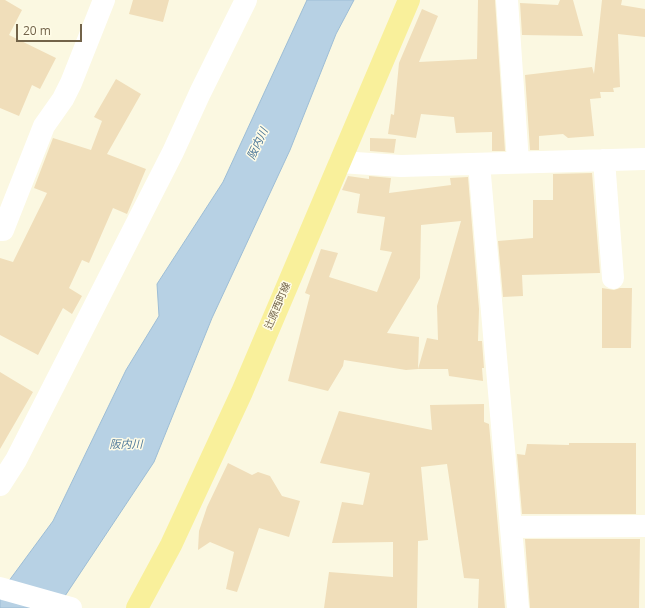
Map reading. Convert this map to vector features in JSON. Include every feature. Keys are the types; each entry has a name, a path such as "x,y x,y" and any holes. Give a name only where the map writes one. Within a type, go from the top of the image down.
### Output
{"main road":[{"name":"辻原西町線","path":"137,608 171,545 242,392 410,0"}],"street":[{"path":"0,230 3,230 44,126 63,99 71,83 104,0"},
{"path":"0,485 16,460 170,159 200,93 246,0"},
{"path":"507,0 518,162"},
{"path":"340,162 401,166 645,159"},
{"path":"604,160 613,278"},
{"path":"479,164 518,608"},
{"path":"511,527 645,526"},
{"path":"0,588 71,608"}],"water":[{"name":"阪内川","path":"307,0 354,0 336,34 290,150 212,318 154,462 57,608 0,608 0,593 53,521 126,370 159,316 157,284 223,182"}],"building":[{"path":"0,0 5,0 22,10 9,35 56,58 40,89 32,85 19,116 0,108"},
{"path":"133,0 169,0 163,22 129,14"},
{"path":"478,0 495,0 505,151 492,151 492,132 456,133 454,117 421,114 416,138 388,134 391,114 394,115 399,63 422,9 438,16 419,62 477,59"},
{"path":"560,0 573,0 583,36 522,35 520,3 558,5"},
{"path":"602,0 622,0 621,5 645,9 645,37 618,34 620,87 613,88 614,92 600,92 601,98 590,99 594,136 568,138 563,134 539,136 539,150 530,150 525,75 592,67 594,74"},
{"path":"116,79 141,94 107,154 146,169 127,214 113,208 89,263 82,260 69,288 82,296 72,314 63,308 38,355 0,335 0,258 13,262 47,193 34,188 53,138 91,150 102,121 94,117"},
{"path":"370,138 396,139 394,153 370,151"},
{"path":"592,173 600,273 522,275 523,296 503,297 498,241 533,238 533,200 553,200 553,174"},
{"path":"348,176 369,179 369,176 391,178 389,193 451,185 450,178 468,177 479,309 478,341 482,341 484,368 482,368 483,381 449,376 448,369 406,370 344,360 343,366 328,391 288,381 310,295 305,293 321,249 338,253 329,277 377,292 392,252 380,250 385,217 357,213 360,194 342,190","holes":["461,221 437,306 438,340 427,338 418,369 419,337 387,333 420,278 421,225"]},
{"path":"602,288 614,290 620,288 632,288 631,348 602,348"},
{"path":"0,372 33,392 0,449"},
{"path":"484,404 484,422 489,424 505,608 478,608 479,579 464,578 447,464 421,467 428,540 418,541 417,608 324,608 329,572 393,577 393,542 332,543 342,502 363,505 370,473 320,463 339,411 432,430 430,405"},
{"path":"569,443 636,443 636,514 522,514 517,454 525,455 527,444 569,445"},
{"path":"228,463 252,475 258,472 270,476 282,496 300,501 289,537 259,528 237,592 226,589 234,552 210,542 198,550 199,531 207,507"},
{"path":"525,539 640,539 639,608 530,608"}]}
